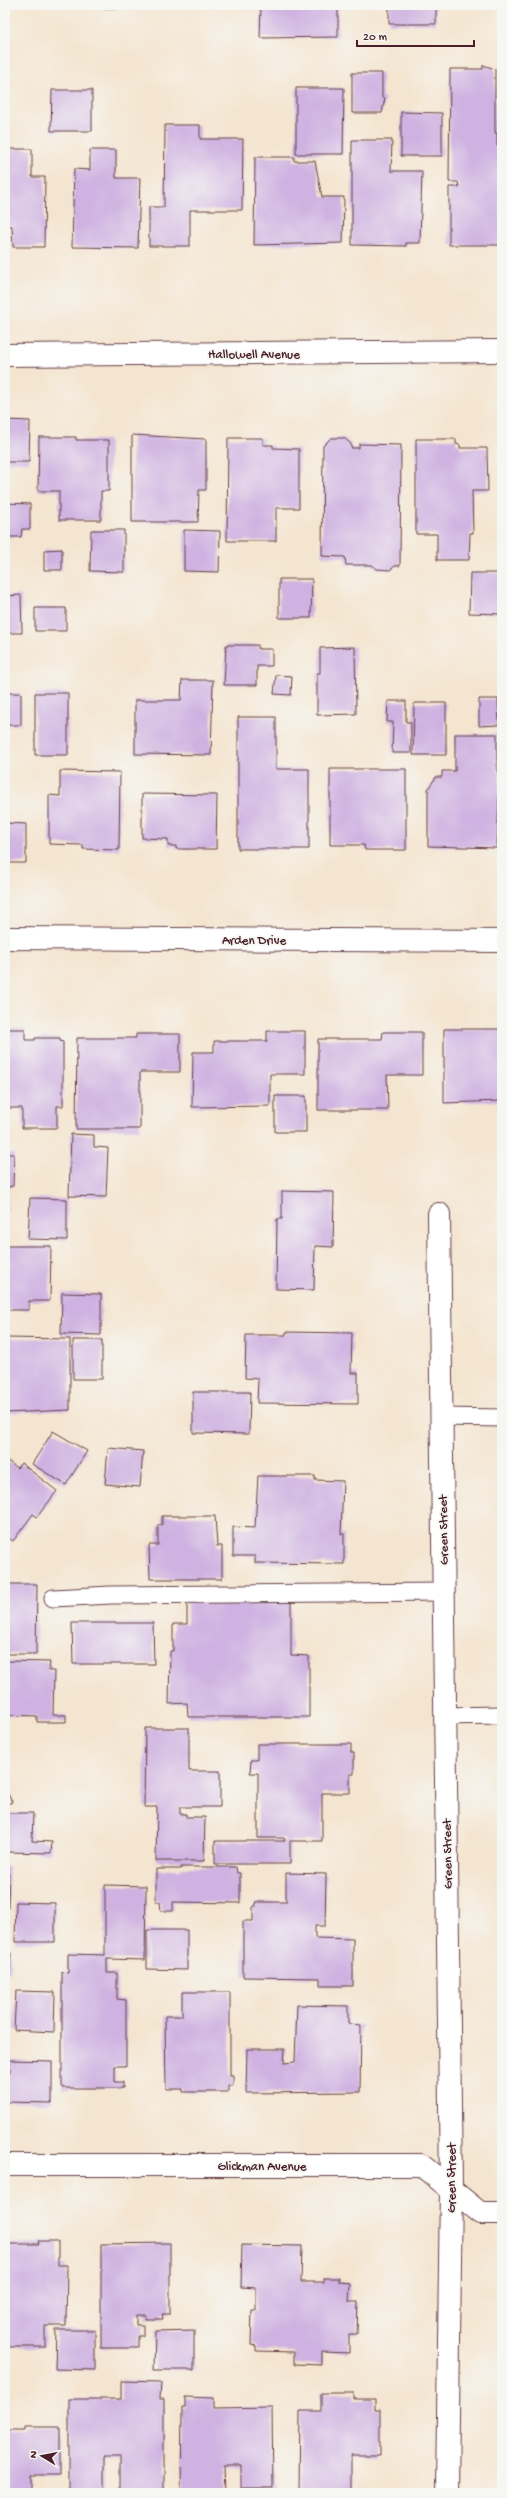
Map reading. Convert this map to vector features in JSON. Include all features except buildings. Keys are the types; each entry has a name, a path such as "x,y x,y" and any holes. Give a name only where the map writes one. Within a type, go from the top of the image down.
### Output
{"street":[{"name":"Hallowell Avenue","path":"5,355 502,351"},
{"name":"Arden Drive","path":"5,938 502,941"},
{"name":"Green Street","path":"439,1214 450,2187 447,2493"},
{"name":"Glickman Avenue","path":"5,2165 421,2165 450,2187 480,2213 502,2213"}],"lane":[{"path":"441,1417 502,1418"},
{"path":"53,1598 150,1594 443,1592"},
{"path":"444,1716 502,1715"}]}
